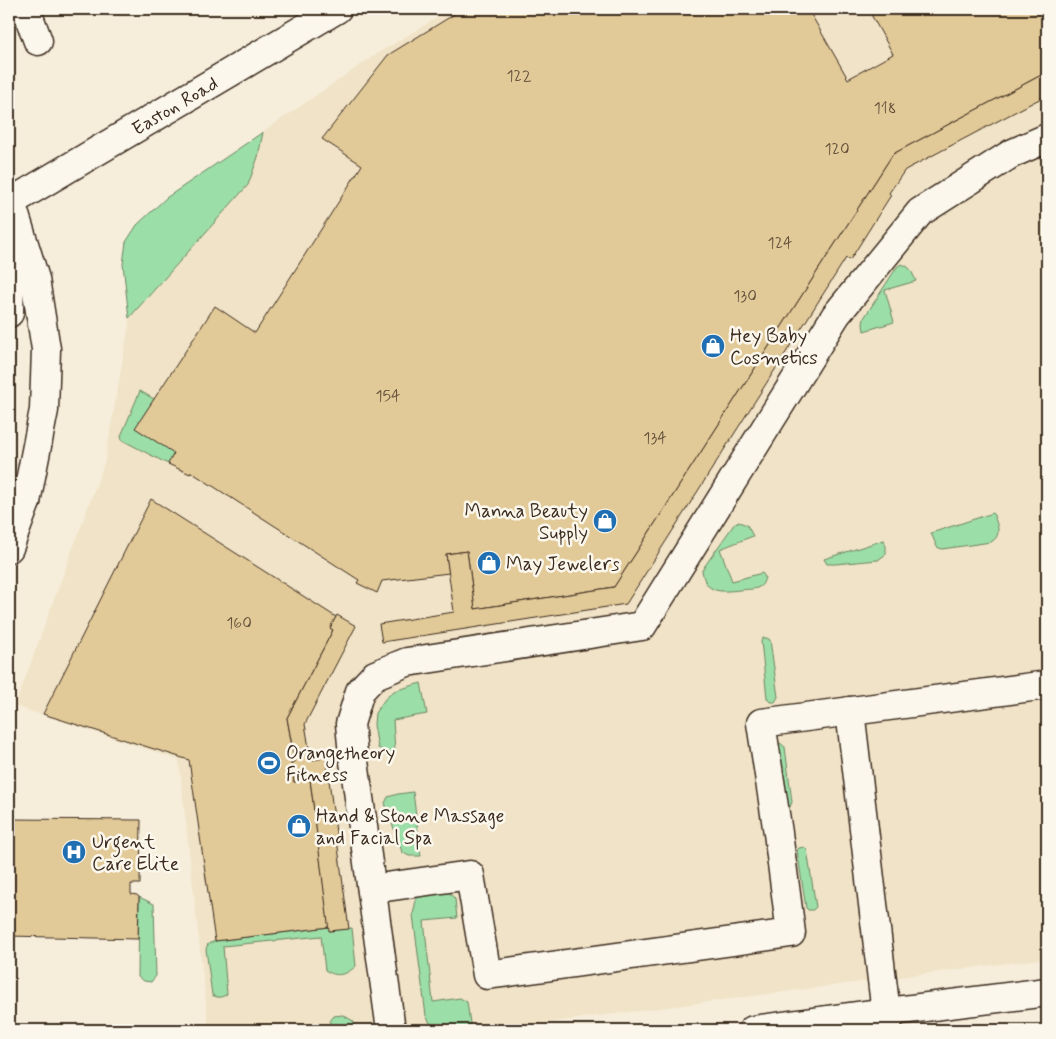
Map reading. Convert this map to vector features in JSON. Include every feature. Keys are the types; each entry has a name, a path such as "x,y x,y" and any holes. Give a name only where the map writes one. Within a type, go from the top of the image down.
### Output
{"main road":[{"path":"26,9 38,41"},
{"name":"Easton Road","path":"9,200 337,9"},
{"path":"391,1030 350,724 360,691 375,675 406,662 642,626 836,315 920,212 1011,154 1047,138"},
{"path":"9,200 9,313"},
{"path":"9,200 36,278 46,349 44,410 17,498 9,548"},
{"path":"372,889 470,875 487,975 791,933 761,724 1047,685"},
{"path":"850,711 887,1021"},
{"path":"753,1030 887,1021 1047,992"}],"shaded area":[{"path":"452,9 1047,9 1047,958 490,1030 209,1030 179,760 15,706 105,461 129,324 123,264 126,242 137,225 166,198 381,51"}],"green space":[{"path":"263,132 258,157 248,185 129,318 123,264 126,242 137,225 166,198"},
{"path":"901,264 909,268 916,281 885,290 894,322 864,331 864,318 897,267"},
{"path":"140,391 154,399 174,453 168,464 122,440 121,436"},
{"path":"993,513 998,533 991,542 942,549 937,547 931,533"},
{"path":"739,522 747,525 753,536 720,549 732,581 762,573 765,577 764,581 757,588 752,589 715,590 706,584 702,570 735,523"},
{"path":"884,540 886,554 878,560 827,564 824,559"},
{"path":"763,638 770,640 778,697 775,702 770,702 767,698 761,641"},
{"path":"421,683 427,714 393,720 395,752 386,752 378,748 374,725 375,713 385,699 394,691"},
{"path":"780,743 785,747 792,802 790,807 785,807 776,744"},
{"path":"413,792 421,856 409,856 402,852 385,803 388,797"},
{"path":"804,847 807,850 816,907 813,910 806,908 797,850"},
{"path":"423,889 447,890 455,899 457,918 424,921 433,1002 460,998 467,1002 471,1030 434,1030 426,1016 413,915 416,900"},
{"path":"139,897 154,904 156,976 151,982 144,981 138,977"},
{"path":"329,927 330,931 352,928 356,966 349,972 337,975 325,970 321,936 223,946 227,994 220,997 212,995 206,949 208,944 215,941"},
{"path":"343,1015 353,1021 357,1030 331,1030 330,1021 334,1016"}],"building":[{"path":"463,9 808,9 848,79 893,54 868,9 1047,9 1047,72 893,154 614,587 475,609 467,551 446,554 449,573 382,581 377,593 357,583 359,580 191,472 190,474 168,464 174,453 135,428 215,306 255,333 362,165 322,139 388,55"},
{"path":"1047,72 1047,95 905,170 889,193 891,195 850,260 846,258 626,604 382,642 379,624 454,612 446,554 467,551 475,609 614,587 893,154"},
{"path":"151,499 336,617 330,628 333,630 287,718 295,762 291,762 294,782 310,779 329,927 215,941 189,760 43,714"},
{"path":"337,615 356,626 305,724 311,760 326,758 349,929 329,931 310,779 294,782 291,762 295,762 287,718 333,630 330,628"},
{"name":"Urgent Care Elite","path":"9,819 141,820 140,884 131,884 131,894 139,897 138,939 9,936"}],"place":[{"name":"Hey Baby Cosmetics","path":"713,346"},
{"name":"Manna Beauty Supply","path":"605,521"},
{"name":"May Jewelers","path":"489,563"},
{"name":"Orangetheory Fitness","path":"269,763"},
{"name":"Hand & Stone Massage and Facial Spa","path":"299,826"},
{"name":"Urgent Care Elite","path":"74,852"}]}
